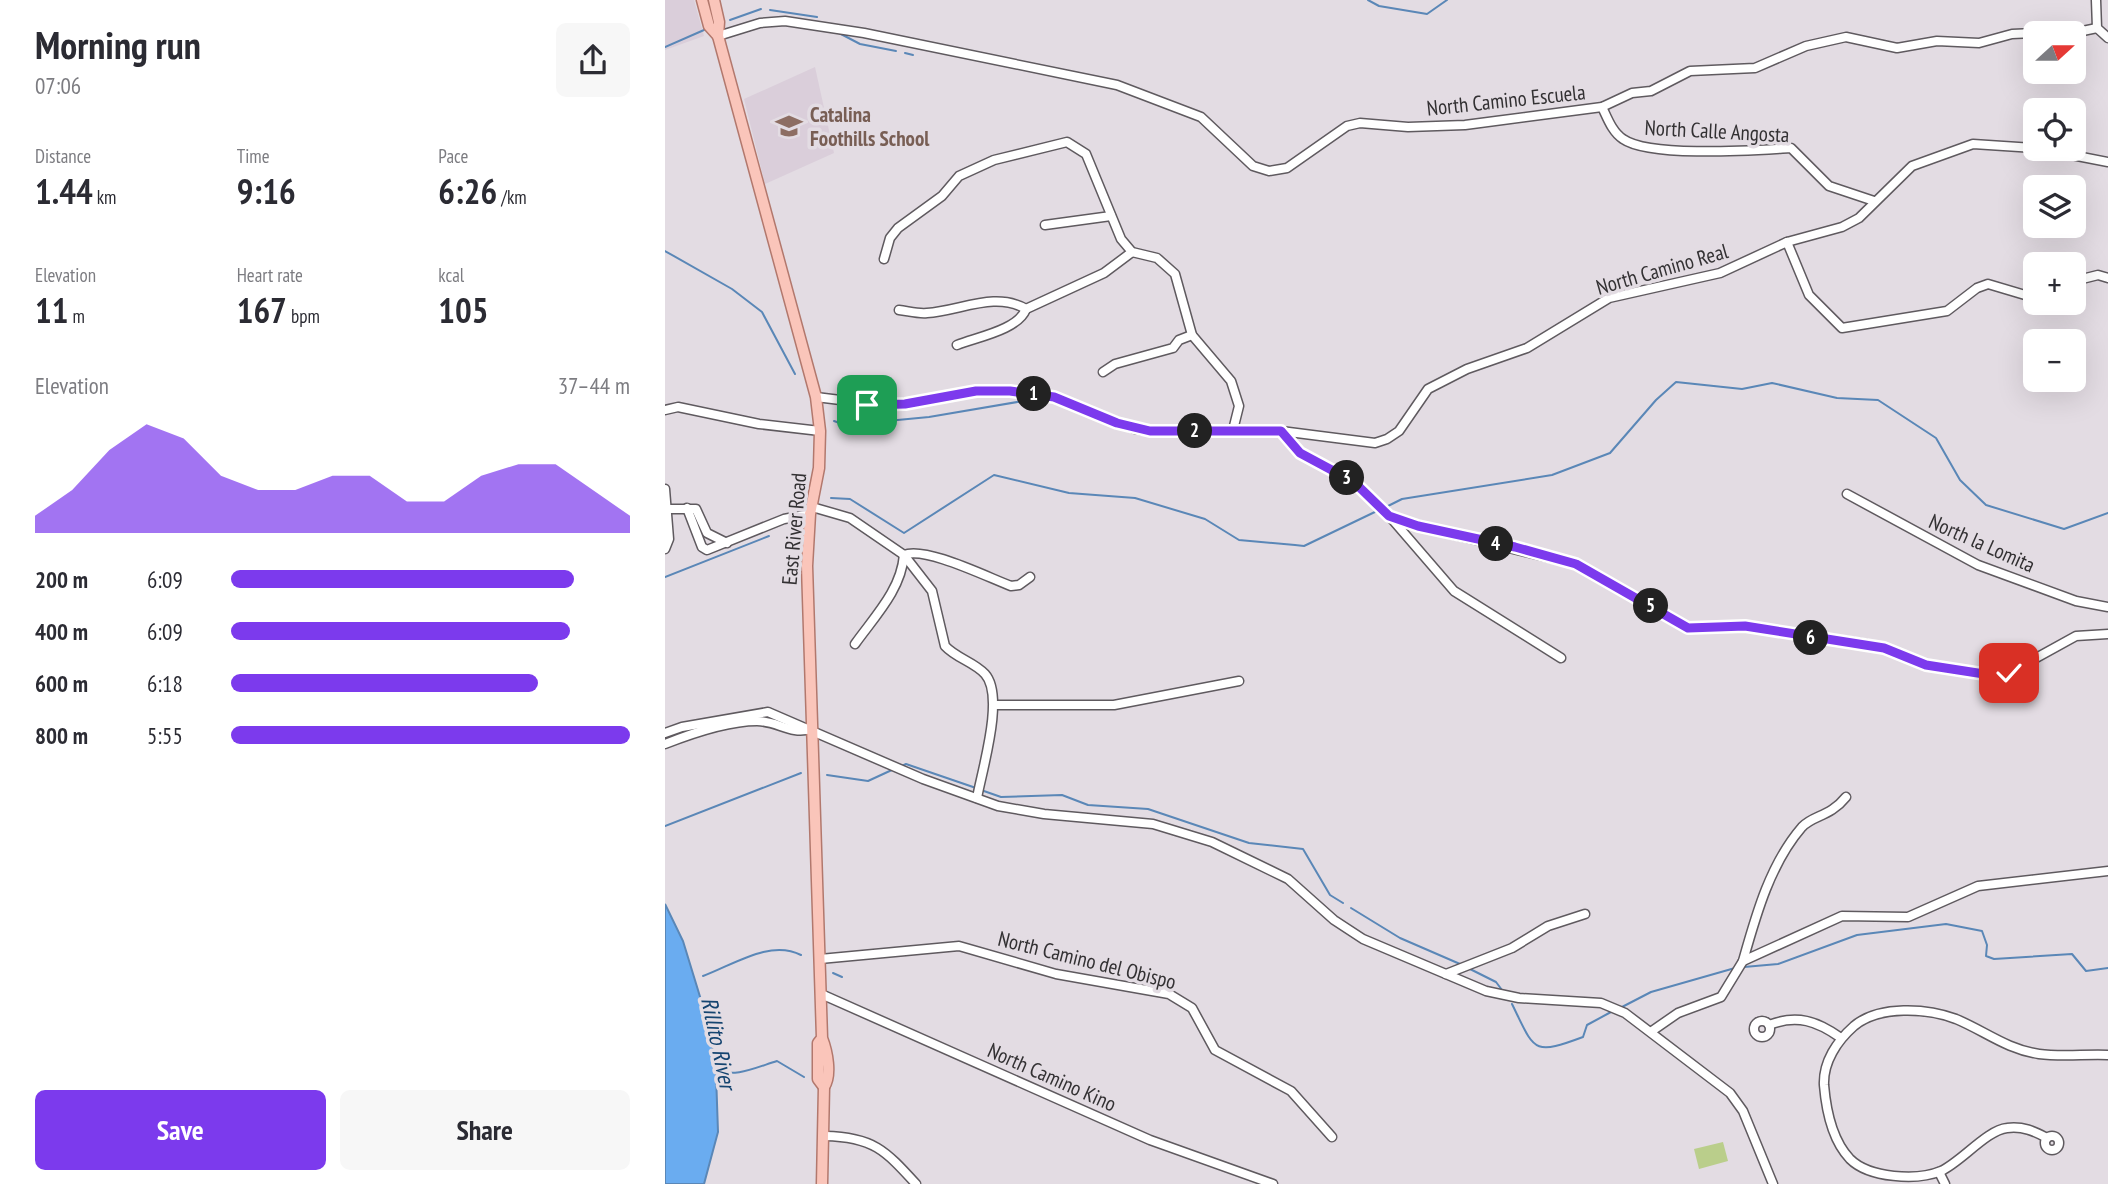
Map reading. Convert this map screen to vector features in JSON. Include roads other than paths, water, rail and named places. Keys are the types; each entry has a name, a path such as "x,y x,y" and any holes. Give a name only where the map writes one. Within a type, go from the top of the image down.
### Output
{"main road":[{"name":"East River Road","path":"702,0 709,26 718,36"},
{"name":"East River Road","path":"714,0 719,22 718,36 816,397 820,431 819,468 811,510 807,566 822,1038 818,1043 818,1079 824,1087 822,1184"}],"street":[{"path":"2096,0 2097,28 2108,38"},
{"name":"North Camino Escuela","path":"718,36 760,23 785,20 864,33 1117,85 1201,117 1253,166 1269,171 1287,168 1347,126 1381,122 1408,127 1465,125 1602,107 1632,93 1651,91 1690,71 1755,68 1806,46 1846,37 1897,48 1937,41 1979,43 2023,34"},
{"path":"2086,30 2097,28"},
{"name":"North Calle Angosta","path":"1602,107 1623,139 1644,146 1725,149 1744,153 1791,148 1829,186 1874,201"},
{"path":"884,259 890,238 908,218 941,196 959,176 994,160 1067,142 1086,154 1121,239 1132,252 1157,258 1175,274 1192,335 1231,381 1239,406 1233,430"},
{"name":"North Camino Real","path":"816,397 889,406 976,391 1010,391 1054,397 1135,429 1281,431 1375,443 1399,431 1428,389 1450,376 1527,348 1609,298 1720,273 1787,242 1849,224 1912,166 1973,144 2023,147"},
{"path":"2086,158 2108,162"},
{"path":"1045,225 1111,216"},
{"path":"1787,242 1809,295 1842,328 1947,311 1977,288 1988,284 2023,294"},
{"path":"957,345 1011,325 1023,317 1026,309 1104,273 1132,252"},
{"path":"2086,278 2098,275 2108,278"},
{"path":"899,310 926,313 987,302 1013,301 1026,309"},
{"path":"1104,372 1115,364 1173,348 1179,340 1192,335"},
{"path":"665,410 678,407 784,429 820,431"},
{"path":"665,416 697,412"},
{"path":"1281,431 1300,453 1354,482 1389,516 1454,591 1561,658"},
{"path":"665,489 666,548"},
{"name":"North la Lomita","path":"1847,494 1977,565 2075,601 2108,607"},
{"path":"687,508 702,547 707,550 811,510 850,518 904,555 932,591 945,646 987,675 992,684 994,705 977,798"},
{"path":"666,509 696,509 707,533 727,543"},
{"path":"1389,516 1418,526 1515,547 1576,564 1688,628 1745,626 1865,644 1884,648 1926,665 1984,674 2009,673 2076,636 2108,634"},
{"path":"904,555 910,552 942,560 1011,586 1019,585 1030,577"},
{"path":"855,644 894,591 902,572 904,555"},
{"path":"994,705 1114,705 1239,681"},
{"path":"665,733 683,727 768,712 923,779 977,798 1027,812 1153,824 1212,842 1288,879 1334,920 1363,939 1446,974 1503,996 1601,1003 1625,1013 1730,1093 1743,1111 1773,1184"},
{"path":"665,744 695,732 758,720 798,733 811,729"},
{"path":"1652,1031 1678,1013 1721,997 1743,961 1766,890 1789,845 1804,824 1834,811 1846,797"},
{"path":"1743,961 1842,916 1908,917 1977,886 2108,872"},
{"path":"1446,974 1512,948 1548,926 1585,914"},
{"name":"North Camino del Obispo","path":"820,959 959,946 1056,974 1169,994 1192,1008 1215,1050 1291,1091 1332,1137"},
{"name":"North Camino Kino","path":"821,994 1150,1140 1273,1184"},
{"path":"2047,1138 2029,1129 2005,1128 1939,1172 1895,1177 1850,1160 1825,1109 1823,1071 1841,1038 1862,1020 1905,1010 1955,1019 1996,1042 2039,1054 2108,1055"},
{"path":"1769,1025 1803,1019 1825,1027 1841,1038"},
{"path":"825,1136 852,1137 872,1143 890,1155 916,1184"},
{"path":"1939,1172 1945,1184"}],"water":[{"path":"665,904 683,941 709,1026 716,1074 718,1132 704,1184 665,1184"}],"waterway":[{"path":"1368,0 1379,6 1427,14 1447,0"},
{"path":"730,20 761,9"},
{"path":"770,10 817,17"},
{"path":"665,47 704,30"},
{"path":"839,33 860,44 896,51"},
{"path":"905,53 913,55"},
{"path":"665,251 732,289 762,312 795,374"},
{"path":"1384,508 1402,499 1552,475 1610,453 1656,400 1676,382 1742,389 1772,383 1837,398 1878,400 1936,438 1960,480 1986,505 2064,529 2108,513"},
{"path":"834,421 845,425 929,417 1029,400"},
{"path":"831,498 850,499 904,533 994,475 1069,493 1135,498 1205,519 1239,540 1304,546 1379,510"},
{"path":"665,577 769,536"},
{"path":"902,766 906,764 976,788"},
{"path":"827,775 868,781 894,769"},
{"path":"665,826 801,773"},
{"path":"981,790 1001,797 1062,795 1088,805 1148,809 1249,843 1303,849 1330,895 1343,903"},
{"path":"1351,908 1400,938 1460,964"},
{"path":"1744,967 1778,964 1857,935 1946,924 1982,931 1987,945 1986,956 1994,959 2072,954 2086,971 2108,968"},
{"path":"703,976 764,952 777,950 801,955"},
{"path":"1468,968 1496,982 1502,990"},
{"path":"1622,1007 1651,992 1735,968"},
{"path":"833,973 842,977"},
{"path":"1512,1004 1531,1040 1544,1047 1583,1037 1587,1025 1611,1012"},
{"name":"Rillito River","path":"715,1069 737,1072 777,1061 804,1077"}],"place":[{"name":"Catalina Foothills School","path":"789,126"}]}
